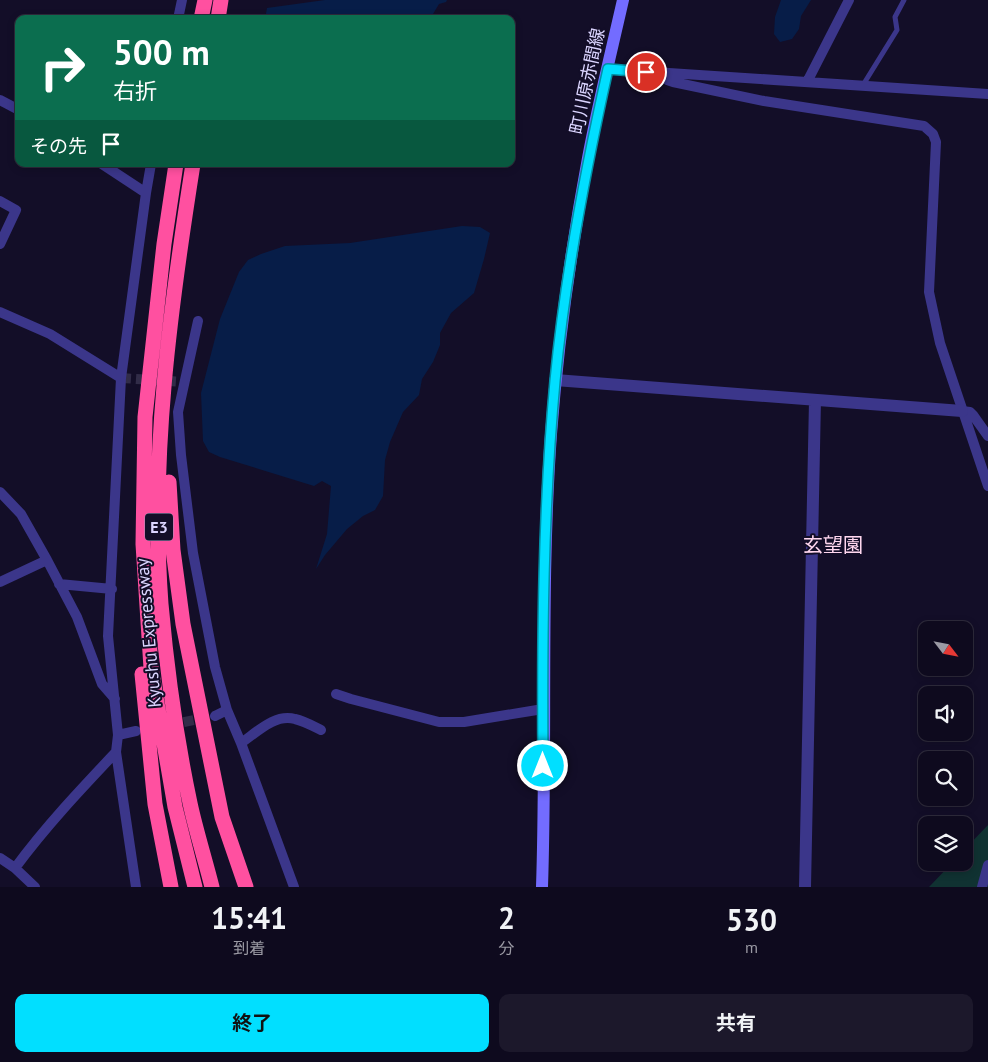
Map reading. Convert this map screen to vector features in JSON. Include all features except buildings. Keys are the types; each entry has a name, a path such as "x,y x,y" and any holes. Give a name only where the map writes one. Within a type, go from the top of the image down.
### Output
{"highway":[{"path":"203,15 205,0"},
{"path":"219,15 221,0"},
{"name":"Kyushu Expressway","path":"176,167 164,244 145,417 143,544 150,668 175,807 195,887"},
{"name":"Kyushu Expressway","path":"193,167 176,275 167,351 160,432 159,548 161,603 177,732 190,804 212,887"},
{"path":"167,351 168,478 177,588 222,817 246,887"},
{"path":"147,618 142,667 149,753 155,804 171,887"}],"main road":[{"name":"町川原赤間線","path":"542,887 546,521 555,380 568,273 580,201 622,0"}],"street":[{"path":"179,15 182,0"},
{"path":"807,82 849,0"},
{"path":"608,69 988,94"},
{"path":"665,73 667,80 673,82 764,101 924,126 933,134 936,142 929,292 940,343 988,486"},
{"path":"0,100 15,108"},
{"path":"107,167 146,193"},
{"path":"136,887 116,752 118,735 108,636 112,589 121,378 150,167"},
{"path":"0,201 16,210 0,244"},
{"path":"0,312 50,334 121,378"},
{"path":"198,321 178,412 193,553 215,667 227,710 294,887"},
{"path":"555,380 962,410 974,415 988,436"},
{"path":"805,887 815,400"},
{"path":"0,492 20,514 47,560 77,618 102,684 115,699"},
{"path":"0,582 47,560"},
{"path":"59,584 112,589"},
{"path":"336,694 439,722 464,722 543,709"},
{"path":"215,716 227,710"},
{"path":"241,743 274,721 284,718 294,719 321,730"},
{"path":"118,735 136,731"},
{"path":"15,868 66,805 116,752"},
{"path":"0,858 15,868 34,887"},
{"path":"982,887 988,865"}],"lane":[{"path":"863,86 897,30 895,17 904,0"}],"green space":[{"path":"988,825 988,887 929,887 944,871 973,871 973,841"}],"water":[{"path":"325,0 447,0 439,4 432,15 266,15 267,8"},
{"path":"781,0 811,0 801,16 799,29 792,39 780,42 774,34 775,17"},
{"path":"462,226 480,227 490,233 474,293 451,313 440,333 440,345 433,362 422,379 419,395 403,412 390,442 385,460 383,496 375,510 363,516 347,529 316,569 327,534 331,486 322,481 314,486 220,457 209,452 203,441 201,393 220,319 239,272 248,260 285,246 350,243"}],"tunnel":[{"path":"121,378 184,382"},
{"path":"169,725 215,716"}],"district":[{"name":"玄望園","path":"833,545"}],"route":[{"path":"543,766 544,601 548,477 555,380 568,273 588,155 608,69 646,72"}]}
